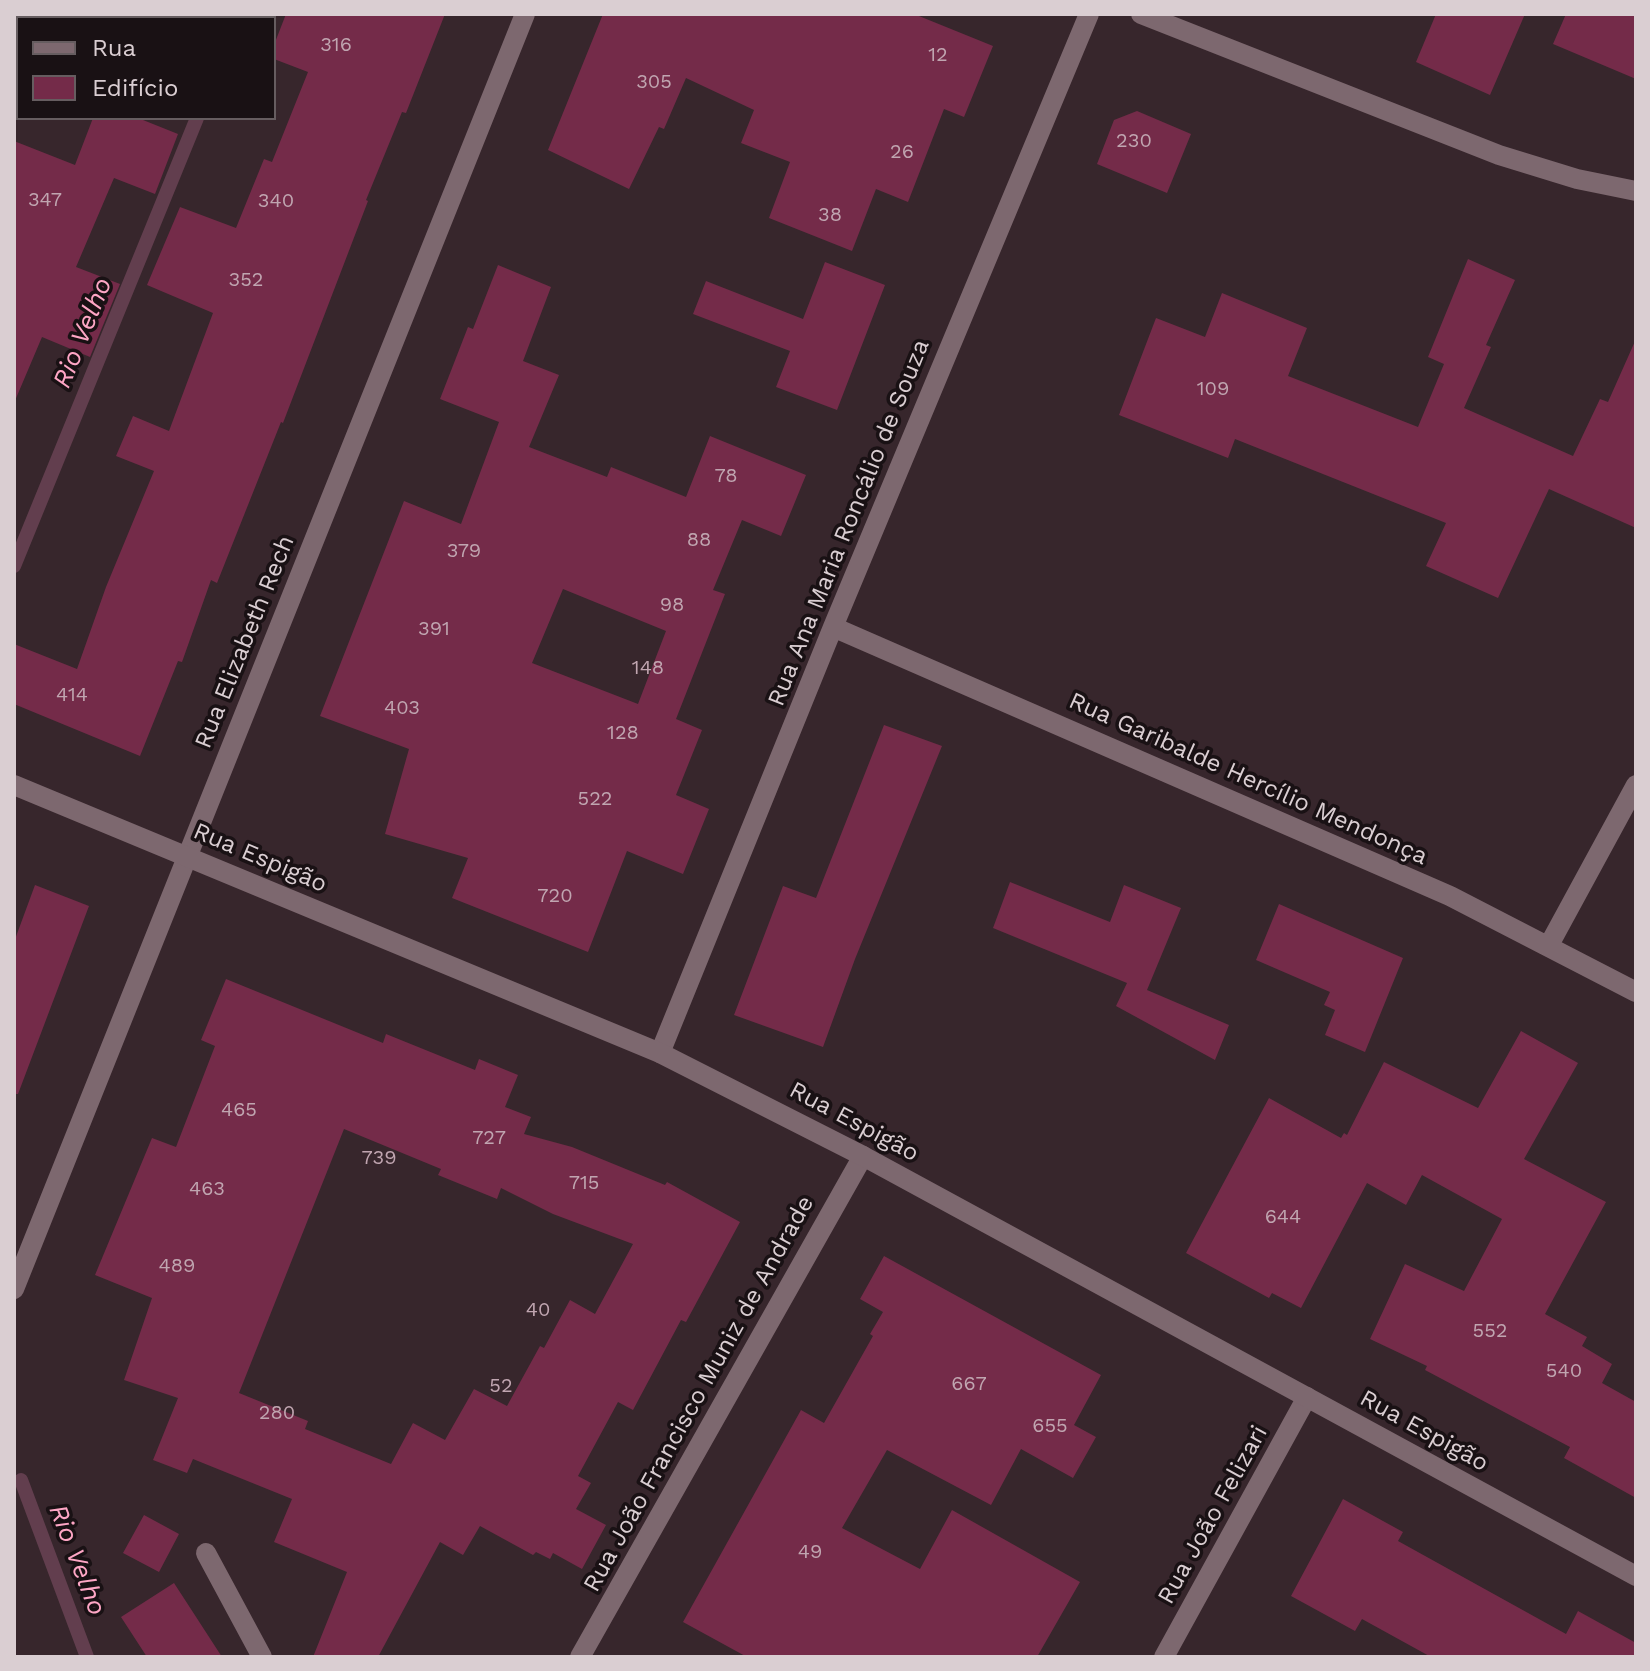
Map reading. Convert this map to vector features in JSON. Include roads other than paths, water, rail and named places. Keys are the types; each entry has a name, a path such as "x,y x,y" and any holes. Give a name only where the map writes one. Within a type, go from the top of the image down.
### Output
{"street":[{"name":"Rua Elizabeth Rech","path":"14,1289 525,14"},
{"name":"Rua Ana Maria Roncálio de Souza","path":"660,1053 833,627 1089,14"},
{"path":"1141,14 1499,155 1577,179 1636,191"},
{"name":"Rua Garibalde Hercílio Mendonça","path":"833,627 1450,896 1636,992"},
{"name":"Rua Espigão","path":"14,785 660,1053 863,1156 1636,1576"},
{"path":"1549,945 1636,785"},
{"name":"Rua João Francisco Muniz de Andrade","path":"580,1657 863,1156"},
{"name":"Rua João Felizari","path":"1164,1657 1307,1397"},
{"path":"206,1553 262,1657"}],"waterway":[{"name":"Rio Velho","path":"14,566 196,120"},
{"name":"Rio Velho","path":"21,1480 87,1657"}]}
